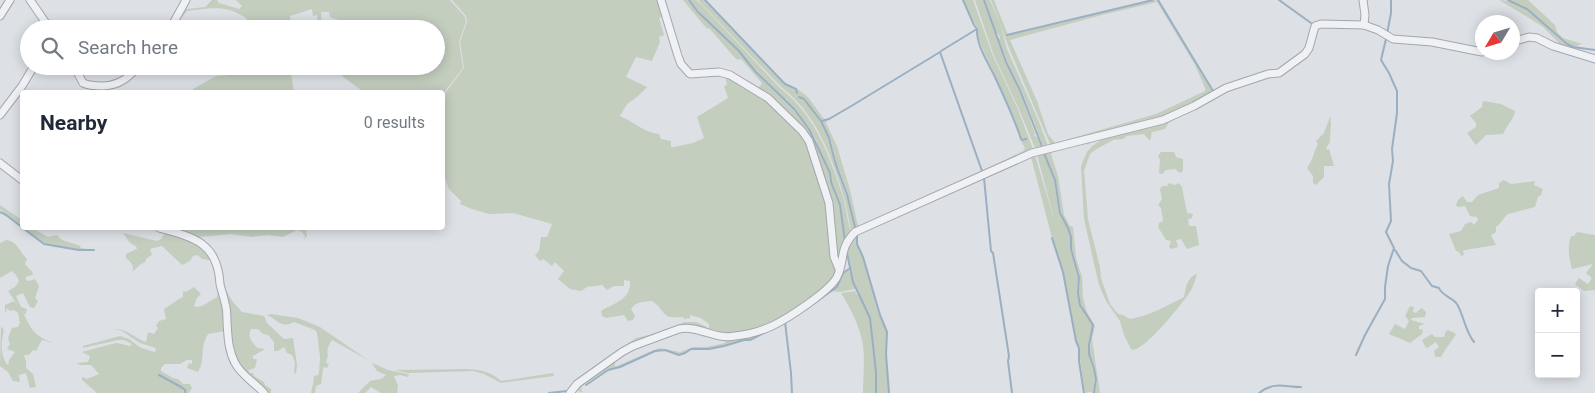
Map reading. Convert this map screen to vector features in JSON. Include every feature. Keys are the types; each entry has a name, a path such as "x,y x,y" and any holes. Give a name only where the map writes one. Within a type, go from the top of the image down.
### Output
{"street":[{"path":"0,16 2,8 10,0"},
{"path":"30,0 44,20"},
{"path":"175,20 186,0"},
{"path":"661,0 681,64 690,74 724,73 753,88 779,106 806,136 829,203 834,257 839,270"},
{"path":"1363,0 1364,26"},
{"path":"571,391 622,352 679,329 693,328 725,338 772,326 826,290 837,277 844,246 855,232 1042,150 1163,120 1194,106 1226,88 1268,74 1279,73 1305,54 1309,48 1316,26 1321,24 1364,26 1378,30 1393,39 1432,42 1475,50"},
{"path":"1520,40 1529,37 1537,38 1553,46 1595,59"},
{"path":"0,115 29,75"},
{"path":"79,75 83,83 93,86 114,85 122,82 129,75"},
{"path":"0,163 20,178"},
{"path":"165,230 198,241 212,254 219,271 231,353 235,365 264,393"},
{"path":"571,391 580,393"}],"green space":[{"path":"188,0 187,9 205,7 212,0 217,0 219,3 239,9 242,6 236,0 450,0 465,17 466,22 459,42 463,68 445,91 361,90 341,75 445,75 445,20 338,20 330,17 329,12 321,12 321,20 318,20 317,15 313,16 312,9 290,16 290,20 246,20 240,14 233,11 218,8 187,11 178,20"},
{"path":"452,0 660,0 665,16 659,18 664,35 659,37 660,42 652,61 636,57 626,77 647,87 627,104 620,116 643,129 659,134 661,139 671,141 671,147 674,147 693,143 704,138 697,117 728,98 724,86 727,85 725,75 756,92 803,134 827,203 838,269 831,284 771,325 723,336 696,328 634,344 571,388 569,387 636,338 657,333 685,322 696,322 709,328 709,324 701,318 690,315 690,318 684,319 683,317 667,316 652,301 640,302 633,306 631,309 635,316 633,320 628,321 624,315 606,318 602,316 601,311 617,303 625,296 630,287 630,281 624,280 624,286 614,286 607,290 602,285 587,287 581,291 570,289 558,279 564,271 555,262 552,266 543,259 540,261 535,255 539,251 541,237 547,237 552,224 513,213 489,214 460,204 461,201 449,189 445,178 445,93 464,68 460,42 467,22 466,16"},
{"path":"683,0 689,0 697,12 737,50 809,129 829,173 830,182 839,205 845,244 838,266 831,209 811,144 757,89 762,84 761,82 741,59 735,58"},
{"path":"690,0 696,0 701,4 780,88 793,99 813,124 828,154 844,200 852,234 846,242 840,205 831,182 830,173 810,128 785,100 789,99 783,99 777,93"},
{"path":"698,0 704,0 785,85 797,93 796,88 808,97 824,119 821,120 809,105 826,133 837,163 832,144 822,121 828,120 826,123 837,146 860,228 852,231 835,169 814,124 794,98 781,87","holes":["838,166 848,193 854,219 850,206"]},
{"path":"963,0 973,0 993,56 1017,107 1033,149 984,173 984,171 1023,151 1025,148 1021,141 1026,139 1021,138 1014,117 984,52 977,34 978,29"},
{"path":"975,0 984,0 1005,62 1020,90 1035,134 1034,136 1037,137 1042,148 1035,148 994,56"},
{"path":"985,0 990,0 1001,27 1007,49 1039,122 1048,146 1044,148 1021,89 1007,61 999,40 1000,36 996,32"},
{"path":"991,0 994,0 1008,35 1157,0 1213,93 1162,119 1053,146 1050,144 1009,48","holes":["1157,2 1195,65 1205,91 1156,114 1055,143 1048,134 1037,101 1010,40"]},
{"path":"1499,0 1510,1 1529,11 1571,47 1565,49 1542,26"},
{"path":"1509,0 1528,0 1555,25 1557,32 1563,38 1582,44 1573,47 1528,9"},
{"path":"291,75 294,90 193,90 216,76"},
{"path":"1483,101 1501,104 1515,111 1503,134 1486,135 1476,145 1467,133 1476,127 1476,123 1470,116 1482,107"},
{"path":"1330,117 1330,142 1326,148 1329,149 1334,166 1324,166 1324,177 1316,185 1313,183 1313,176 1307,168 1318,144 1316,141 1324,133"},
{"path":"1171,118 1172,121 1169,122 1165,129 1152,132 1150,141 1144,134 1127,136 1123,139 1113,140 1095,150 1090,154 1084,171 1088,219 1101,278 1110,304 1118,314 1130,319 1144,316 1184,297 1189,280 1197,274 1190,292 1172,316 1147,342 1133,350 1124,335 1120,321 1106,301 1099,285 1084,219 1081,166 1092,146 1109,135"},
{"path":"1095,138 1088,145 1086,143 1052,151 1051,154 1058,176 1064,215 1070,226 1073,227 1076,258 1082,277 1083,298 1087,312 1095,326 1092,339 1100,393 1095,393 1097,379 1090,355 1095,377 1094,393 1085,393 1063,272 1031,157 1035,155 1056,226 1037,155 1043,151 1054,180 1059,213 1068,228 1062,216 1055,177 1044,151","holes":["1068,228 1071,234 1072,249 1080,275 1079,293 1081,305 1093,325 1093,329 1080,306 1077,293 1079,277 1070,249","1091,333 1090,354 1089,339"]},
{"path":"1161,152 1174,152 1176,157 1183,159 1183,171 1180,173 1175,169 1166,170 1162,174 1159,173 1160,160 1158,156"},
{"path":"1504,180 1511,184 1535,181 1534,185 1543,189 1535,207 1508,214 1496,227 1496,232 1491,235 1496,245 1465,250 1463,251 1464,255 1461,256 1456,251 1449,234 1461,231 1465,224 1471,222 1474,225 1478,220 1477,217 1470,216 1465,206 1458,207 1456,205 1458,201 1463,196 1467,202 1472,202 1478,195 1499,188 1499,183"},
{"path":"1169,183 1175,185 1179,183 1182,187 1187,213 1193,214 1192,218 1188,219 1189,226 1196,226 1199,245 1187,249 1181,239 1176,240 1178,247 1171,249 1169,247 1171,241 1166,240 1158,227 1159,223 1163,221 1161,208 1158,205 1162,199 1160,189"},
{"path":"0,205 20,219 20,226 0,209"},
{"path":"24,230 36,230 48,237 57,235 62,240 81,246 80,248 96,250 58,247 46,244"},
{"path":"167,230 198,243 215,261 202,259 198,255 193,256 190,261 182,265 162,246 150,249 152,255 132,272 133,266 126,258 126,254 137,249 123,233 157,241 161,239"},
{"path":"178,230 297,230 283,237 267,235 252,237 231,234 196,238"},
{"path":"297,230 306,230 307,236 304,240 305,236"},
{"path":"1577,232 1595,235 1595,290 1584,291 1575,284 1579,278 1588,284 1592,278 1586,273 1593,264 1572,269 1569,257 1569,244 1571,236 1574,236"},
{"path":"857,233 857,244 863,257 879,315 887,332 886,354 889,393 877,393 875,366 876,393 863,393 864,357 862,338 855,318 841,293 855,291 860,299 853,282 855,289 840,292 832,291 838,287 844,273 849,270 853,281 846,244"},
{"path":"6,240 16,245 27,259 25,264 33,273 26,277 26,280 35,279 39,286 35,298 38,301 34,308 30,307 23,293 16,296 21,307 27,309 25,315 22,311 36,334 53,343 42,340 36,351 33,350 29,355 24,355 26,368 33,374 36,387 30,388 26,373 19,375 20,382 13,381 8,372 0,366 1,326 4,330 2,354 8,365 15,352 7,349 10,344 8,338 12,328 18,327 20,323 18,313 14,310 10,311 7,308 5,314 5,305 14,301 19,307 8,291 15,287 19,281 16,275 12,271 0,278 0,243"},
{"path":"222,284 233,302 242,312 264,316 267,323 284,339 293,338 297,365 296,374 294,372 295,362 292,355 287,353 284,347 274,351 274,342 268,335 263,334 258,329 251,329 250,337 252,341 257,348 265,349 253,356 253,359 257,359 255,368 248,370 271,389 271,393 265,393 234,358"},
{"path":"194,287 201,294 197,298 194,306 196,307 202,306 217,297 219,287 225,310 225,331 208,334 205,339 202,363 198,372 187,368 189,363 192,364 192,360 187,360 180,364 165,364 161,368 161,371 178,379 183,384 190,384 192,388 189,393 185,393 183,388 184,393 97,393 82,380 82,377 87,379 99,374 91,365 80,365 77,363 88,362 90,356 82,352 117,343 130,346 132,344 124,340 118,340 83,348 83,346 120,336 129,339 141,348 155,352 156,348 140,343 122,331 115,329 123,330 146,342 148,332 154,334 158,328 156,326 159,321 166,319 164,309 183,297 183,291 186,292"},
{"path":"1410,306 1414,307 1413,312 1416,313 1422,308 1426,312 1425,317 1412,318 1411,320 1425,324 1419,326 1419,329 1423,330 1422,334 1410,343 1389,334 1395,324 1405,329 1409,321 1405,316"},
{"path":"267,315 298,318 320,327 368,360 332,340 327,353 326,363 329,364 327,368 324,367 323,369 321,384 316,386 315,393 311,393 314,376 319,373 320,357 317,333 315,330 294,322 286,325 280,323"},
{"path":"778,327 750,340 744,339 709,349 691,349 679,354 666,349 680,352 693,347 707,347 725,343 725,338"},
{"path":"1448,330 1456,334 1441,357 1435,357 1434,351 1439,347 1436,342 1427,348 1422,340 1432,334 1435,337 1444,337"},
{"path":"659,348 665,349 655,351 620,367 608,369 582,385 583,393 574,389 614,359 615,366 617,366"},
{"path":"372,363 388,370 409,375 408,377 394,376 398,386 397,393 381,393 371,387 365,393 358,393 370,381 381,379 386,375 377,371"},
{"path":"468,369 486,372 494,375 501,381 553,373 554,376 501,383 484,374 473,371 408,373 395,370"}],"waterway":[{"path":"689,0 698,12 738,50 756,72 794,109 809,129 830,173 831,182 840,205 845,241"},
{"path":"705,0 785,84 796,89 797,93"},
{"path":"963,0 977,29"},
{"path":"984,0 1006,62 1020,90 1043,149"},
{"path":"1007,35 1153,0"},
{"path":"1158,0 1213,91"},
{"path":"1279,0 1311,23"},
{"path":"1387,34 1391,13 1391,0"},
{"path":"1508,0 1527,9 1567,44 1573,47 1595,50"},
{"path":"941,51 977,29 980,47 1009,107 1021,139 1026,139"},
{"path":"1356,355 1385,299 1388,266 1394,248 1386,232 1391,221 1389,184 1393,161 1392,149 1397,113 1397,91 1381,60 1386,39"},
{"path":"821,121 829,119 940,52 982,171"},
{"path":"799,97 804,99 821,121 829,138 836,165 847,194 855,227"},
{"path":"1044,153 1055,180 1060,213 1071,237 1071,249 1079,277 1078,293 1080,305 1093,325 1089,354 1096,379 1094,393"},
{"path":"984,178 991,251 993,253 1009,356 1012,393"},
{"path":"0,212 20,226"},
{"path":"26,230 44,244 79,250 94,250"},
{"path":"857,233 857,244 887,332 886,354 889,393"},
{"path":"1052,238 1063,272 1079,348 1084,393"},
{"path":"1395,250 1402,261 1411,268 1421,271 1432,286 1439,288 1442,293 1457,304 1474,342"},
{"path":"847,253 853,282 870,318 876,372 876,393"},
{"path":"817,301 837,287 843,273 849,269"},
{"path":"785,322 792,393"},
{"path":"586,385 608,370 620,367 655,351 665,350 679,355 691,349 709,349 724,346 750,340 782,324"},
{"path":"159,375 181,387 185,390 185,393"},
{"path":"1259,393 1275,386 1301,387"},
{"path":"549,393 567,391"}]}
